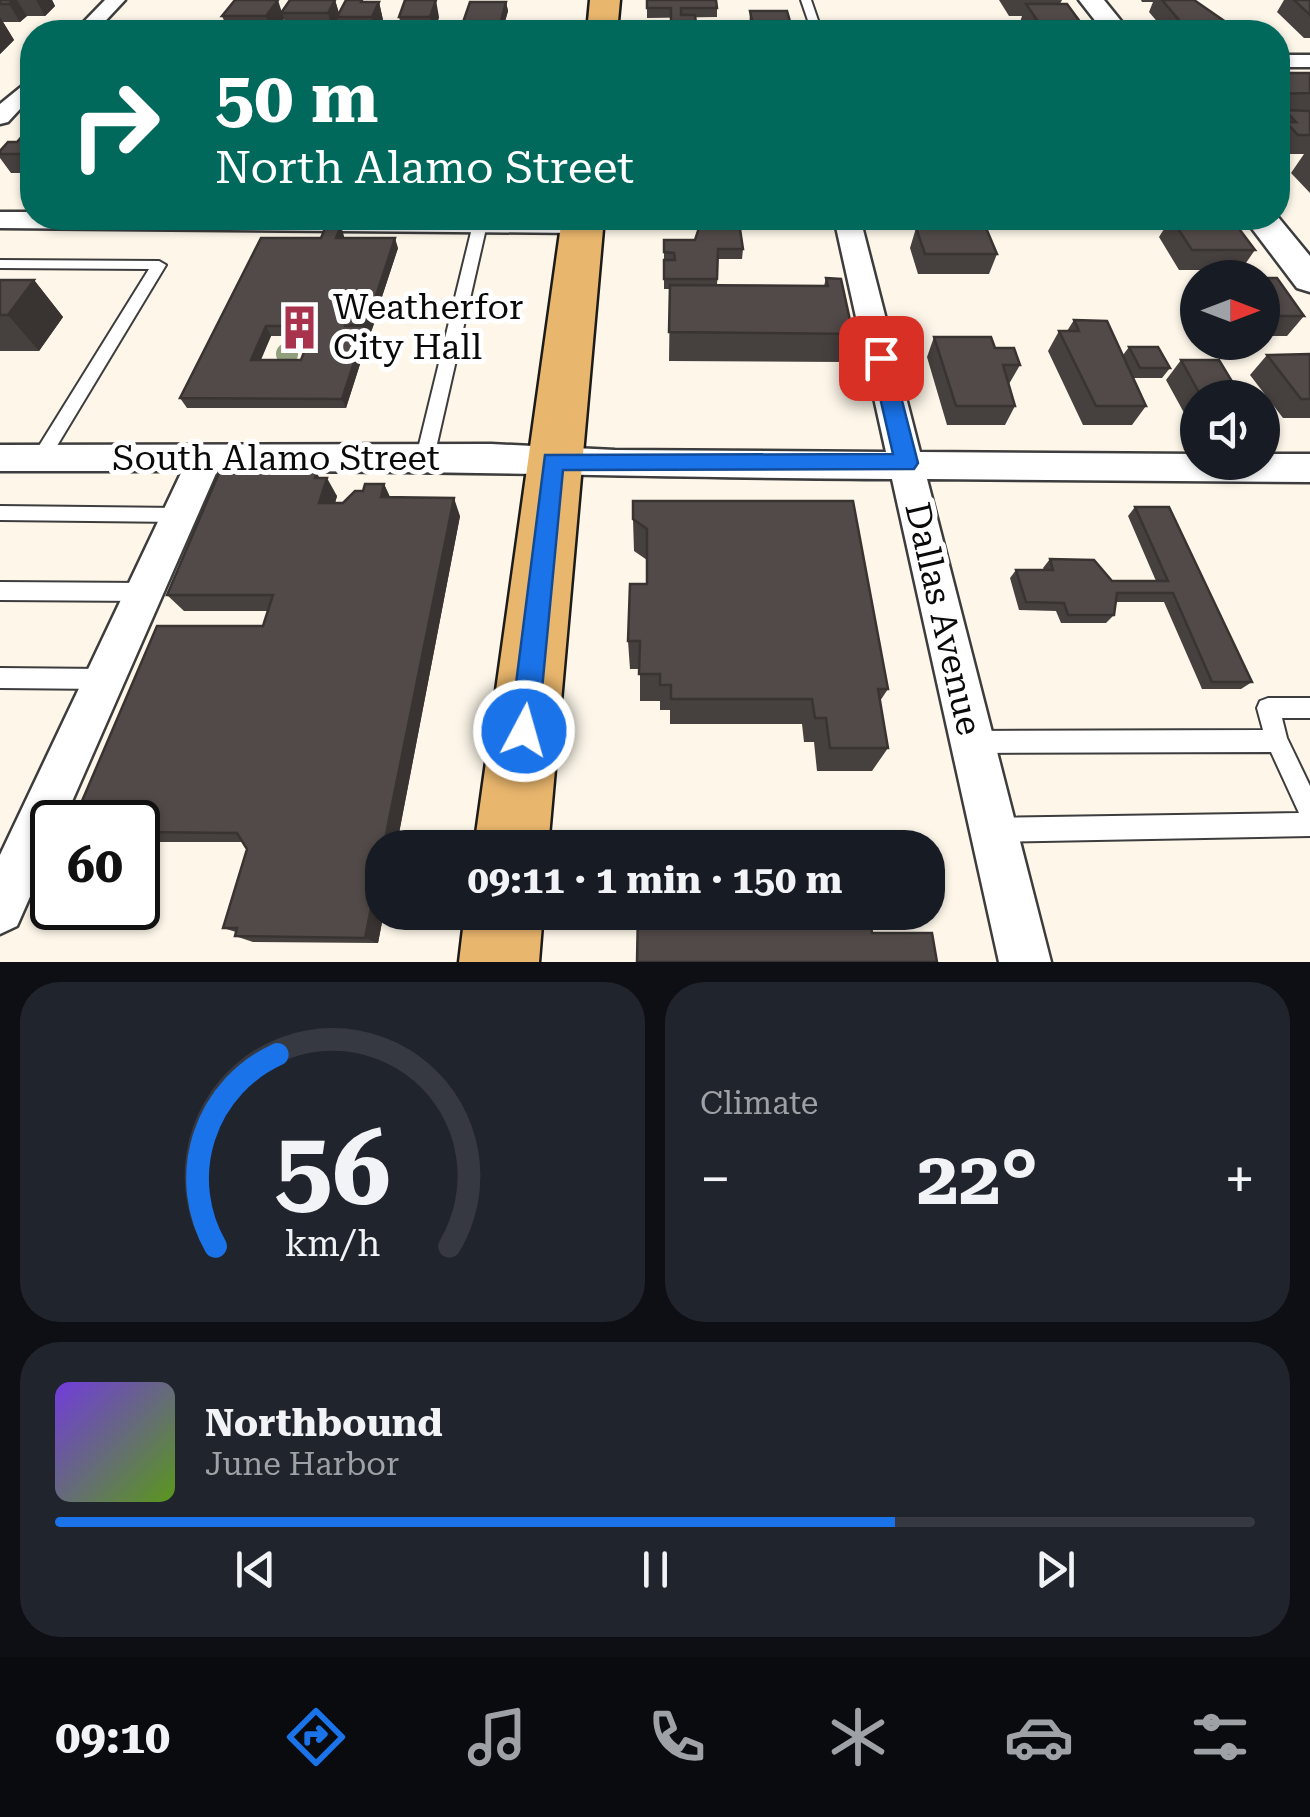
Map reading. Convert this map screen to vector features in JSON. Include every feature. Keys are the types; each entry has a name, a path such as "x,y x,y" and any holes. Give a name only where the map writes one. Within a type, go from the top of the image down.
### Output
{"main road":[{"path":"513,830 581,230"},
{"path":"498,962 502,930"}],"street":[{"path":"96,20 116,0"},
{"path":"1091,0 1107,20"},
{"path":"0,116 20,96"},
{"name":"Dallas Avenue","path":"850,230 1025,962"},
{"path":"1270,230 1310,280"},
{"name":"South Alamo Street","path":"0,458 425,457 1310,468"},
{"path":"0,909 205,459"}],"lane":[{"path":"425,457 479,230"},
{"path":"0,264 160,265 40,458"},
{"path":"0,514 179,515"},
{"path":"0,591 144,592"},
{"path":"0,678 105,679"},
{"path":"1310,708 1268,708 1276,741 1310,811"},
{"path":"972,742 1276,741"},
{"path":"992,830 1310,824"}],"building":[{"path":"235,0 278,0 266,16 222,16"},
{"path":"290,0 335,0 328,13 281,13"},
{"path":"346,0 379,2 372,17 337,17"},
{"path":"405,0 436,0 430,17 399,17"},
{"path":"647,0 716,0 717,8 681,8 681,15 695,15 696,20 671,20 671,8 647,8"},
{"path":"1162,0 1194,0 1223,20 1179,20"},
{"path":"1294,0 1310,0 1310,15"},
{"path":"470,2 506,2 501,20 464,20"},
{"path":"1026,4 1067,4 1079,20 1037,20"},
{"path":"750,11 787,11 790,20 752,20"},
{"path":"1290,73 1310,73 1310,93 1290,94"},
{"path":"1290,110 1310,111 1310,135 1298,135 1290,126 1290,122 1296,122"},
{"path":"20,139 20,154 0,154 8,142"},
{"name":"Weatherfor City Hall","path":"324,230 339,230 336,238 395,238 372,308 350,308 371,311 367,322 344,326 366,326 342,399 180,398 261,238 321,238","holes":["266,326 314,326 301,360 251,360"]},
{"path":"698,230 740,230 743,249 718,249 717,279 664,279 664,260 675,260 674,253 664,252 664,240 695,240"},
{"path":"917,230 987,230 997,254 925,254"},
{"path":"1179,230 1240,230 1255,250 1192,250"},
{"path":"826,278 841,279 853,334 669,332 670,285 828,286"},
{"path":"0,280 34,280 8,315 0,315"},
{"path":"1280,282 1304,316 1280,316"},
{"path":"1074,320 1107,321 1146,406 1096,406 1059,331 1079,331"},
{"path":"934,337 991,337 995,348 1014,348 1020,365 1003,365 1015,406 956,406"},
{"path":"1129,347 1158,347 1170,368 1140,368"},
{"path":"1310,354 1310,399 1301,399 1271,360 1280,360 1280,355"},
{"path":"1181,360 1219,360 1231,380 1192,380"},
{"path":"219,473 317,473 315,478 327,478 319,503 343,503 355,491 363,491 365,484 384,484 381,497 454,498 387,830 365,830 365,938 235,936 237,928 223,928 247,849 237,833 160,832 160,800 82,800 157,626 263,626 273,595 167,595"},
{"path":"633,501 853,501 888,689 878,689 888,748 830,748 826,718 815,718 812,699 671,699 671,685 660,685 660,674 639,674 640,641 628,641 630,584 647,584 647,529 633,519"},
{"path":"1135,507 1169,507 1252,682 1212,682 1173,593 1117,593 1114,615 1068,615 1064,603 1026,602 1016,570 1053,570 1050,559 1094,560 1112,581 1168,581"},
{"path":"638,930 872,930 932,933 937,962 637,962"}],"place":[{"name":"Weatherfor City Hall","path":"300,327"}],"route":[{"path":"524,731 553,461 906,463 881,358"}]}
